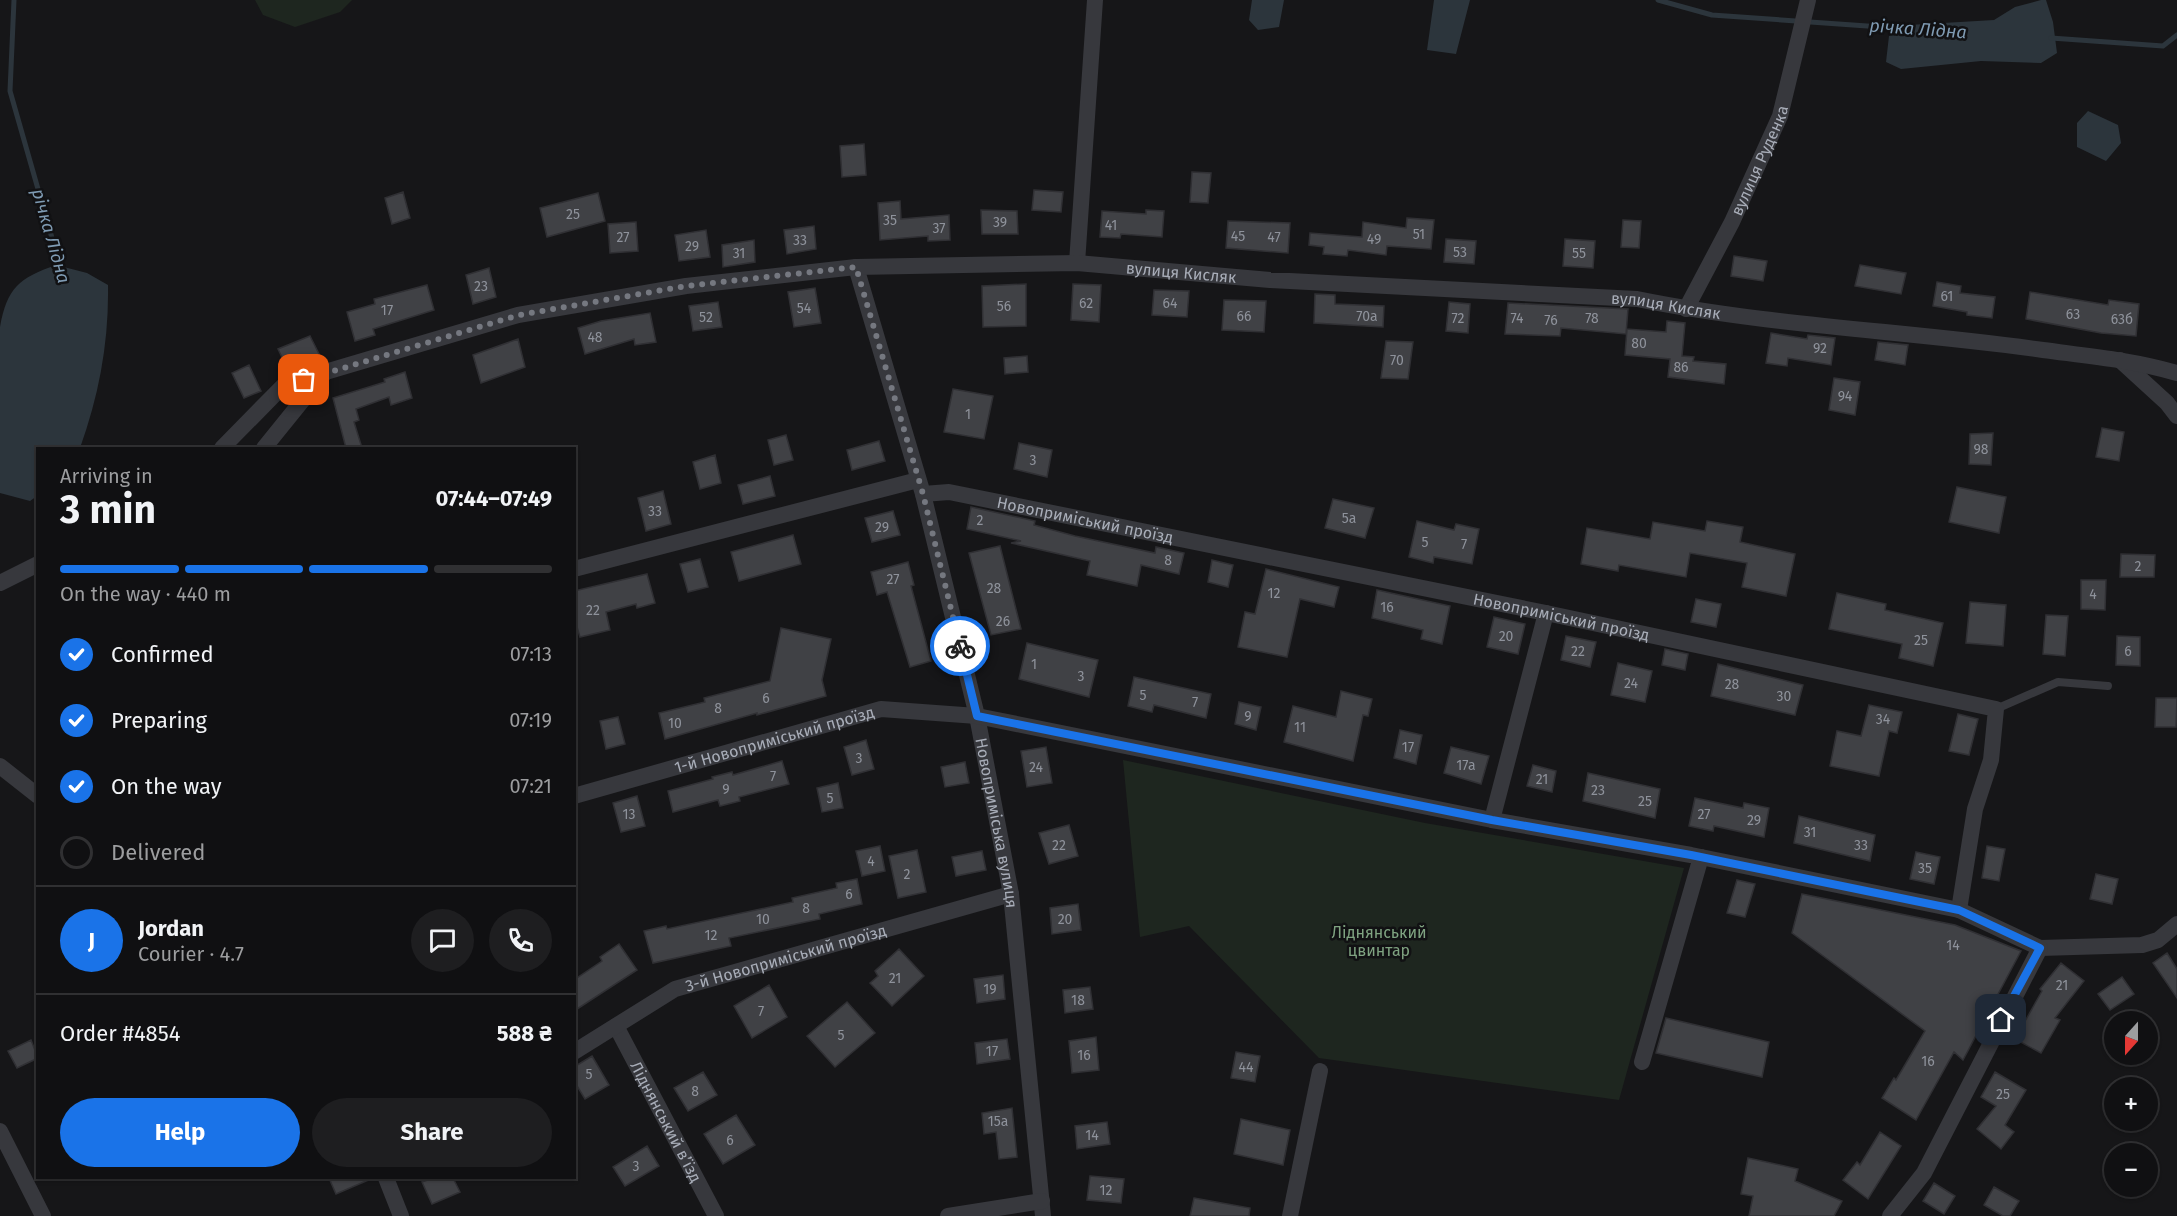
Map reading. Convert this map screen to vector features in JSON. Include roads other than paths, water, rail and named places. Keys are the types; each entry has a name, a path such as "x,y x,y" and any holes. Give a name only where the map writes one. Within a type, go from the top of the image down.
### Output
{"street":[{"path":"1077,262 1095,0"},
{"name":"вулиця Руденка","path":"1686,309 1732,222 1780,116 1808,0"},
{"name":"вулиця Кисляк","path":"223,447 285,384 322,375 519,315 686,286 856,267 1077,262 1270,280 1637,299 1686,309 1972,340 2119,360 2177,373"},
{"name":"Новоприміська вулиця","path":"856,267 921,487 977,716 1011,894 1042,1209"},
{"path":"2119,360 2167,403 2177,416"},
{"path":"265,447 322,375"},
{"path":"576,569 921,487"},
{"name":"Новоприміський проїзд","path":"921,487 1546,613 1996,709"},
{"path":"0,583 36,565"},
{"path":"1492,820 1546,613"},
{"name":"1-й Новоприміський проїзд","path":"576,795 881,709 977,716 1492,820 1701,857 1959,910 2040,948"},
{"path":"1959,910 1975,809 1991,760 1996,709"},
{"path":"0,766 36,794"},
{"path":"1642,1062 1701,857"},
{"name":"3-й Новоприміський проїзд","path":"576,1051 675,989 1011,894"},
{"path":"1890,1216 1898,1209 1924,1173 2040,948 2142,945 2158,940 2177,924"},
{"name":"Ліднянський в’їзд","path":"616,1026 716,1216"},
{"path":"1290,1216 1320,1071"},
{"path":"0,1131 43,1216"},
{"path":"386,1179 401,1216"},
{"path":"948,1216 1042,1209"}],"lane":[{"path":"1996,709 2058,682 2108,686"}],"water":[{"path":"1252,0 1284,0 1279,27 1258,30 1249,20"},
{"path":"1434,0 1470,0 1456,54 1427,50"},
{"path":"2046,0 2053,22 2057,53 2041,63 1981,61 1901,69 1886,62 1889,36 1909,25 1994,20 2015,7"},
{"path":"2088,111 2118,125 2121,143 2106,161 2077,147 2077,123"},
{"path":"56,265 87,273 108,285 108,306 102,368 93,408 80,447 36,447 36,497 30,501 0,493 0,327 6,303 11,294 17,286 33,275"}],"waterway":[{"name":"річка Лідна","path":"14,0 10,91 62,273"},
{"name":"річка Лідна","path":"1658,0 1712,15 1910,29"},
{"name":"річка Лідна","path":"2051,38 2163,46 2177,35"}],"park label":[{"name":"Ліднянський цвинтар","path":"1379,941"}]}
